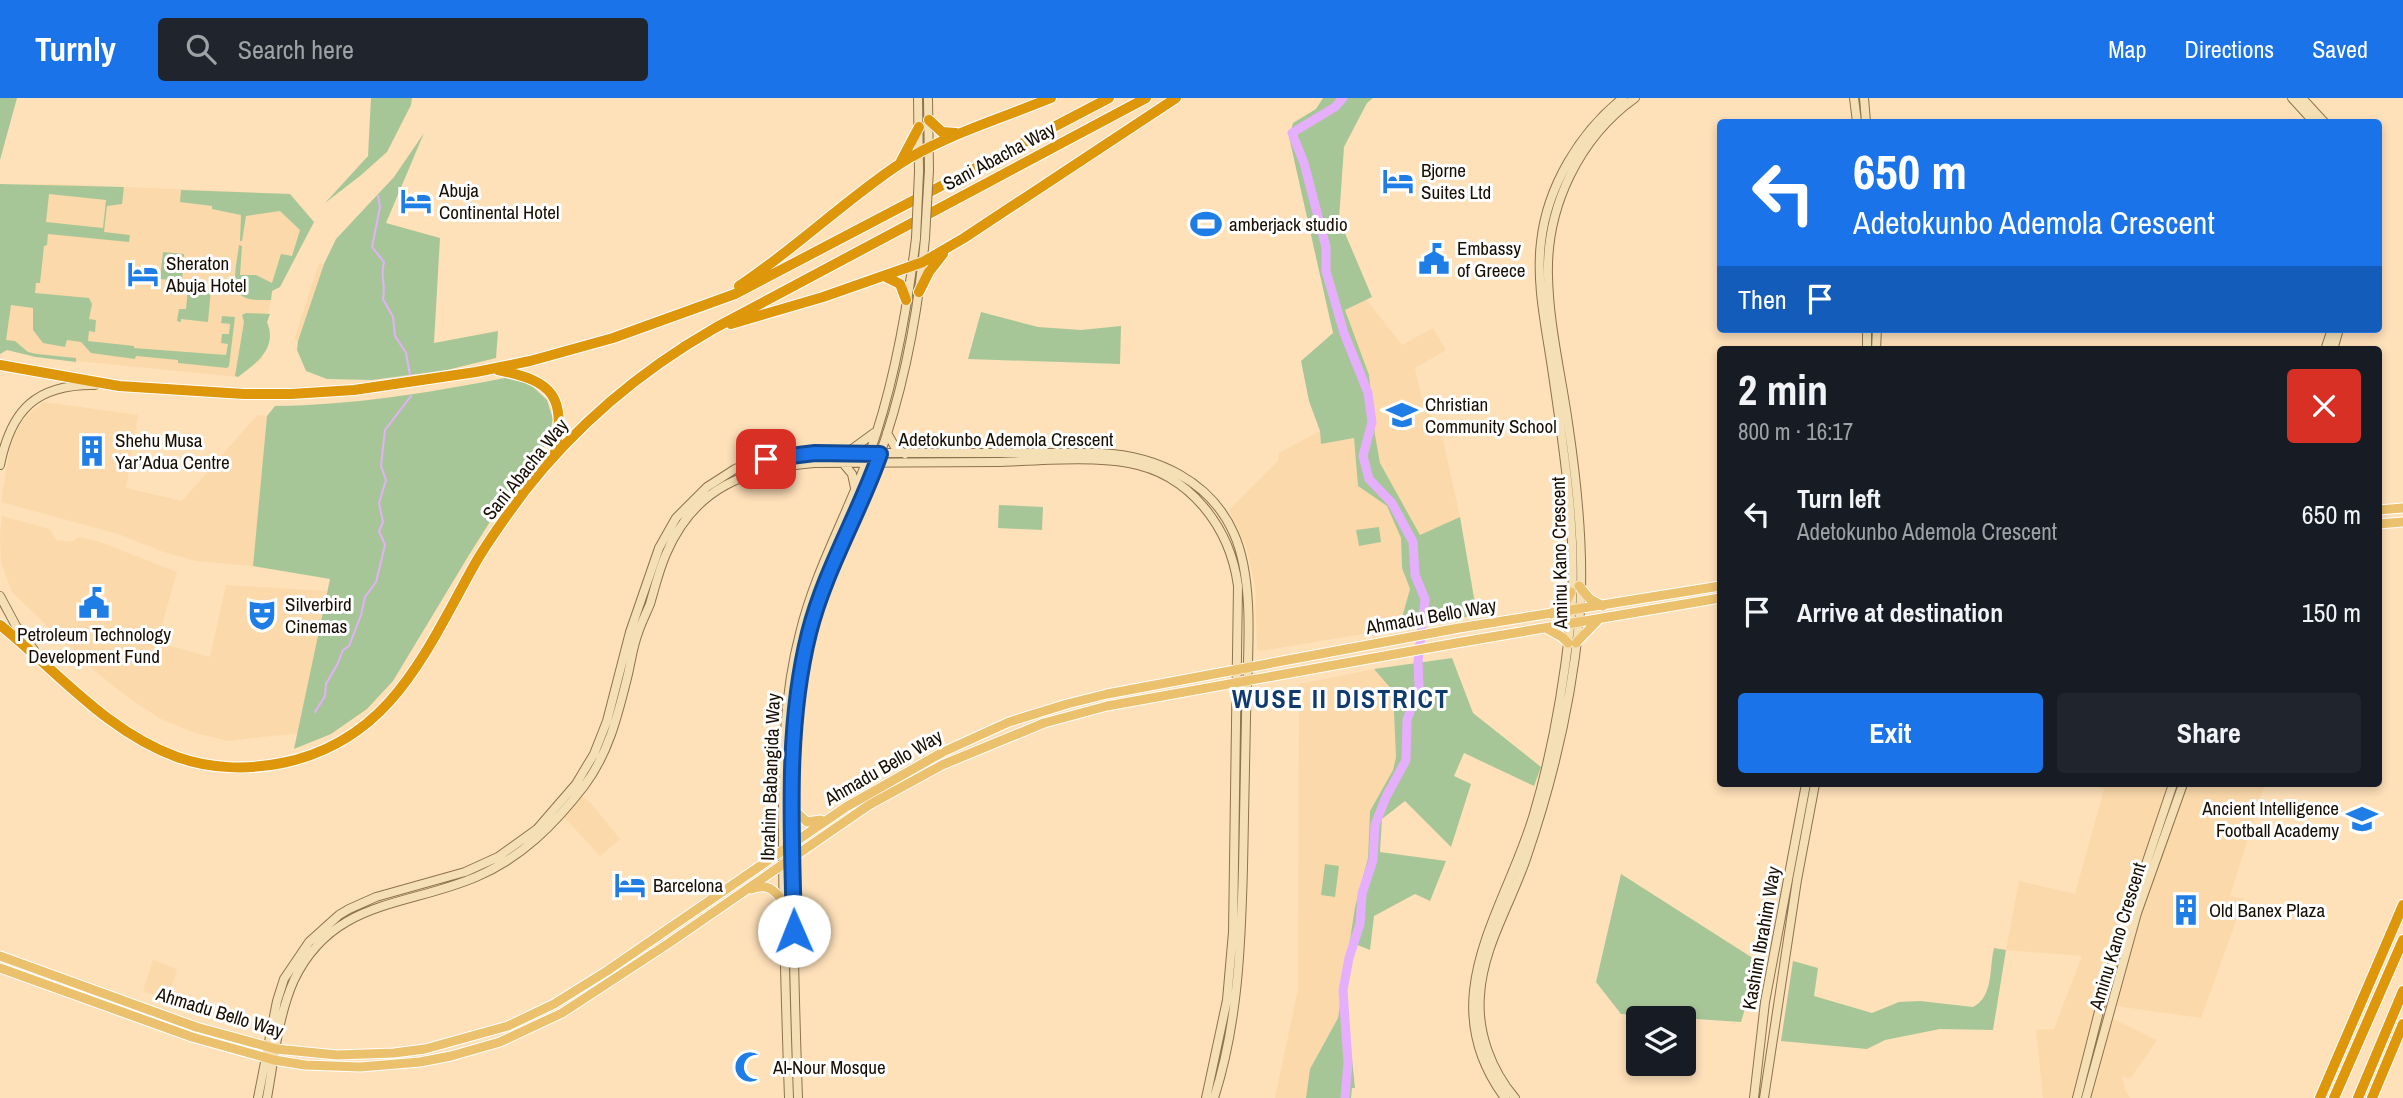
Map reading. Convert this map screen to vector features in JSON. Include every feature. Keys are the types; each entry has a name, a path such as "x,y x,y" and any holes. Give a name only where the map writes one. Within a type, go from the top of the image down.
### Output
{"highway":[{"path":"714,303 782,256 898,166 919,153 1051,98"},
{"name":"Sani Abacha Way","path":"0,365 119,386 244,394 354,390 491,369 602,341 714,303 772,276 1109,98"},
{"name":"Sani Abacha Way","path":"0,625 38,655 111,721 178,758 236,768 276,765 303,759 341,742 372,721 397,695 428,651 501,523 555,454 611,400 650,369 715,328 1146,98"},
{"path":"715,328 885,277 923,262 1176,98"},
{"path":"929,120 942,132 963,133"},
{"path":"898,166 919,127"},
{"path":"919,292 937,261 955,243"},
{"path":"885,277 900,284 906,300"},
{"path":"491,369 528,376 537,380 551,393 559,410 560,421 555,454"},
{"path":"2320,1098 2403,905"},
{"path":"2334,1098 2403,940"},
{"path":"2358,1098 2403,991"},
{"path":"2372,1098 2403,1024"}],"main road":[{"name":"Ibrahim Babangida Way","path":"798,1098 792,808 795,723 800,680 809,634 831,570 877,463 907,356 923,262 918,98"},
{"name":"Ibrahim Babangida Way","path":"789,1098 782,864 785,726 790,680 809,600 866,463 894,366 912,266 921,238 929,170 928,98"},
{"name":"Aminu Kano Crescent","path":"1575,589 1568,483 1542,301 1541,245 1555,189 1564,170 1578,146 1600,118 1623,98"},
{"name":"Aminu Kano Crescent","path":"1515,1098 1498,1073 1485,1043 1480,1014 1482,979 1491,944 1526,859 1551,777 1575,622 1575,482 1551,307 1549,246 1562,192 1577,162 1612,116 1635,98"},
{"path":"1854,98 1857,119"},
{"path":"1864,98 1866,119"},
{"path":"2292,98 2311,119"},
{"path":"2302,98 2321,119"},
{"path":"0,466 5,440 14,421 20,411 34,400 52,390 67,387 119,386"},
{"path":"846,453 863,444 876,431"},
{"path":"887,432 895,447 905,454"},
{"name":"Adetokunbo Ademola Crescent","path":"267,1098 277,1000 284,979 309,942 332,920 349,909 376,897 448,878 498,857 537,830 564,800 586,769 600,740 630,632 659,548 676,518 719,479 749,463 815,453 869,453 1115,454 1153,461 1185,478 1219,510 1233,532 1240,549 1247,591 1247,668 1241,683 1231,958 1223,1023 1206,1098"},
{"name":"Adetokunbo Ademola Crescent","path":"272,1048 294,981 304,962 332,932 354,916 380,905 456,884 502,864 544,833 562,814 585,785 602,757 615,725 637,634 673,540 695,509 721,488 752,472 787,466 896,462 1114,461 1140,466 1173,480 1192,494 1212,516 1233,557 1238,586 1236,670 1241,683 1241,931 1234,1004 1214,1098"},
{"path":"870,478 896,462"},
{"path":"843,463 852,474 855,488"},
{"path":"2382,510 2403,508"},
{"path":"2382,524 2403,522"},
{"name":"Ahmadu Bello Way","path":"0,956 195,1027 272,1048 337,1055 394,1053 437,1046 508,1026 554,1004 607,971 829,818 903,773 977,735 1009,722 1107,694 1460,628 1717,587"},
{"path":"1551,614 1575,589 1603,606"},
{"path":"0,596 16,626 38,655"},
{"name":"Ahmadu Bello Way","path":"0,968 192,1037 270,1059 335,1067 389,1066 451,1056 500,1042 587,998 869,805 943,765 1044,723 1107,706 1717,599"},
{"path":"1544,628 1572,643 1601,618"},
{"name":"Aminu Kano Crescent","path":"1505,1098 1488,1071 1478,1045 1473,1014 1474,978 1483,945 1520,856 1534,813 1572,643"},
{"name":"Kashim Ibrahim Way","path":"1754,1098 1765,1002 1805,787"},
{"name":"Kashim Ibrahim Way","path":"1764,1098 1795,893 1814,787"},
{"name":"Aminu Kano Crescent","path":"2077,1098 2107,980 2172,787"},
{"name":"Aminu Kano Crescent","path":"2087,1098 2137,913 2182,787"},
{"path":"792,808 807,822 829,818"},
{"path":"740,893 761,885 766,886 774,890 783,902"},
{"name":"Adetokunbo Ademola Crescent","path":"258,1098 270,1059"}],"shaded area":[{"name":"Sheraton Abuja Hotel","path":"52,184 290,194 314,222 280,287 272,291 267,322 270,330 262,359 238,377 36,357 7,350 0,335 0,185"},
{"path":"319,263 324,264 298,341 294,340"},
{"name":"Christian Community School","path":"1366,299 1402,345 1433,328 1446,350 1415,368 1421,395 1442,436 1460,517 1420,536 1380,463 1345,310"},
{"path":"44,402 138,415 126,488 182,501 257,415 267,416 253,566 196,561 118,534 1,502 11,440 27,415"},
{"path":"1320,431 1321,444 1355,438 1358,486 1387,506 1401,538 1402,568 1410,589 1399,628 1261,651 1257,649 1255,586 1246,546 1229,510 1278,461 1279,453"},
{"path":"2,516 50,529 56,540 72,542 79,537 97,541 177,572 157,642 210,657 226,585 327,591 298,733 229,741 195,733 161,719 130,699 91,668 12,592 1,562"},
{"path":"1374,669 1393,691 1396,757 1393,770 1370,811 1368,858 1355,907 1338,1018 1310,1069 1306,1098 1275,1098 1298,989 1299,684"},
{"path":"2098,787 2264,787 2230,896 2244,899 2201,1018 2116,1006 2113,1019 2157,1040 2130,1079 2122,1076 2130,1098 2043,1098 2036,1030 2054,1029 2082,956 2006,950 2019,881 2075,894 2104,789"},
{"path":"581,796 590,802 620,839 600,856 564,817"},
{"path":"153,960 177,969 167,1000 143,991"}],"green space":[{"path":"0,98 17,98 0,160"},
{"path":"371,98 412,98 387,152 325,203 368,156"},
{"path":"1323,98 1373,98 1367,103 1344,147 1339,219 1372,297 1345,310 1369,375 1380,463 1420,535 1460,517 1477,615 1399,628 1410,589 1402,568 1401,538 1387,506 1358,486 1354,438 1321,444 1301,361 1333,333 1289,137 1293,123 1316,109"},
{"path":"424,133 386,223 440,238 434,343 498,331 496,358 447,370 372,380 327,379 306,371 297,350 298,341 324,264 336,239 394,177"},
{"path":"0,184 124,187 122,204 107,206 104,232 130,235 129,242 48,234 47,245 44,246 40,283 36,283 35,293 89,298 92,304 89,319 96,320 95,332 89,331 88,341 134,348 226,355 228,344 221,343 222,334 229,334 230,324 221,323 222,316 235,317 227,368 178,363 178,360 136,356 135,359 91,353 81,342 67,340 65,347 43,343 33,330 33,308 11,305 6,340 15,341 28,352 76,358 76,362 7,350 0,354","holes":["49,194 106,200 103,228 46,222"]},
{"path":"181,190 290,194 314,222 280,287 272,291 271,300 248,299 238,292 235,280 239,245 242,246 240,275 256,275 272,283 281,254 292,256 300,230 280,211 246,216 240,241 241,215 212,209 212,206 180,202"},
{"path":"163,252 184,254 182,281 160,279"},
{"path":"188,287 211,289 208,322 181,319 181,322 177,321 179,309 186,309"},
{"path":"981,312 1038,327 1081,330 1121,326 1120,364 968,359"},
{"path":"270,314 267,322 270,340 263,354 238,377 235,376 244,322 242,315"},
{"path":"505,378 530,384 547,400 553,419 548,442 519,476 393,681 367,709 331,734 294,749 330,579 253,566 267,416 275,406 390,397"},
{"path":"999,505 1043,507 1042,530 998,528"},
{"path":"1379,527 1381,542 1359,546 1356,530"},
{"path":"1452,658 1473,713 1541,767 1534,786 1464,753 1454,776 1471,784 1451,847 1405,801 1382,819 1380,852 1446,861 1430,901 1415,894 1374,916 1370,950 1355,944 1345,991 1355,1088 1352,1088 1351,1098 1306,1098 1310,1069 1338,1018 1355,907 1368,858 1370,811 1393,770 1396,757 1393,691 1374,669"},
{"path":"1325,864 1339,866 1335,897 1321,895"},
{"path":"1621,874 1759,962 1741,1022 1696,1019 1696,1006 1626,1006 1626,1014 1621,1014 1596,982"},
{"path":"1994,948 2006,950 1993,1030 1940,1029 1885,1040 1867,1049 1781,1041 1793,961 1818,968 1814,996 1872,1013 1899,1002 1920,1001 1973,1007 1980,1002 1988,989"}],"waterway":[{"path":"1343,98 1335,107 1292,133 1304,163 1326,247 1326,271 1344,333 1368,393 1372,422 1363,456 1369,479 1392,503 1413,542 1415,575 1425,599 1418,662 1419,686 1407,720 1406,760 1386,797 1375,825 1373,860 1362,894 1360,924 1349,958 1343,990 1348,1063 1345,1098"},
{"path":"378,196 380,207 372,247 384,262 383,299 393,317 395,336 406,353 410,375"},
{"path":"315,712 325,696 326,684 343,650 349,646 365,597 376,582 385,545 379,531 383,522 379,503 386,480 381,466 385,430 411,396"}],"place":[{"name":"Bjorne Suites Ltd","path":"1398,181"},
{"name":"Abuja Continental Hotel","path":"416,201"},
{"name":"amberjack studio","path":"1206,224"},
{"name":"Embassy of Greece","path":"1434,259"},
{"name":"Sheraton Abuja Hotel","path":"143,274"},
{"name":"Christian Community School","path":"1402,415"},
{"name":"Shehu Musa Yar’Adua Centre","path":"92,451"},
{"name":"Petroleum Technology Development Fund","path":"94,603"},
{"name":"Silverbird Cinemas","path":"262,615"},
{"name":"Ancient Intelligence Football Academy","path":"2362,819"},
{"name":"Barcelona","path":"630,885"},
{"name":"Old Banex Plaza","path":"2186,910"},
{"name":"Al-Nour Mosque","path":"750,1067"}],"district":[{"name":"WUSE II DISTRICT","path":"1341,699"}],"route":[{"path":"766,459 815,453 880,454 819,601 800,680 793,778 794,931"}]}
